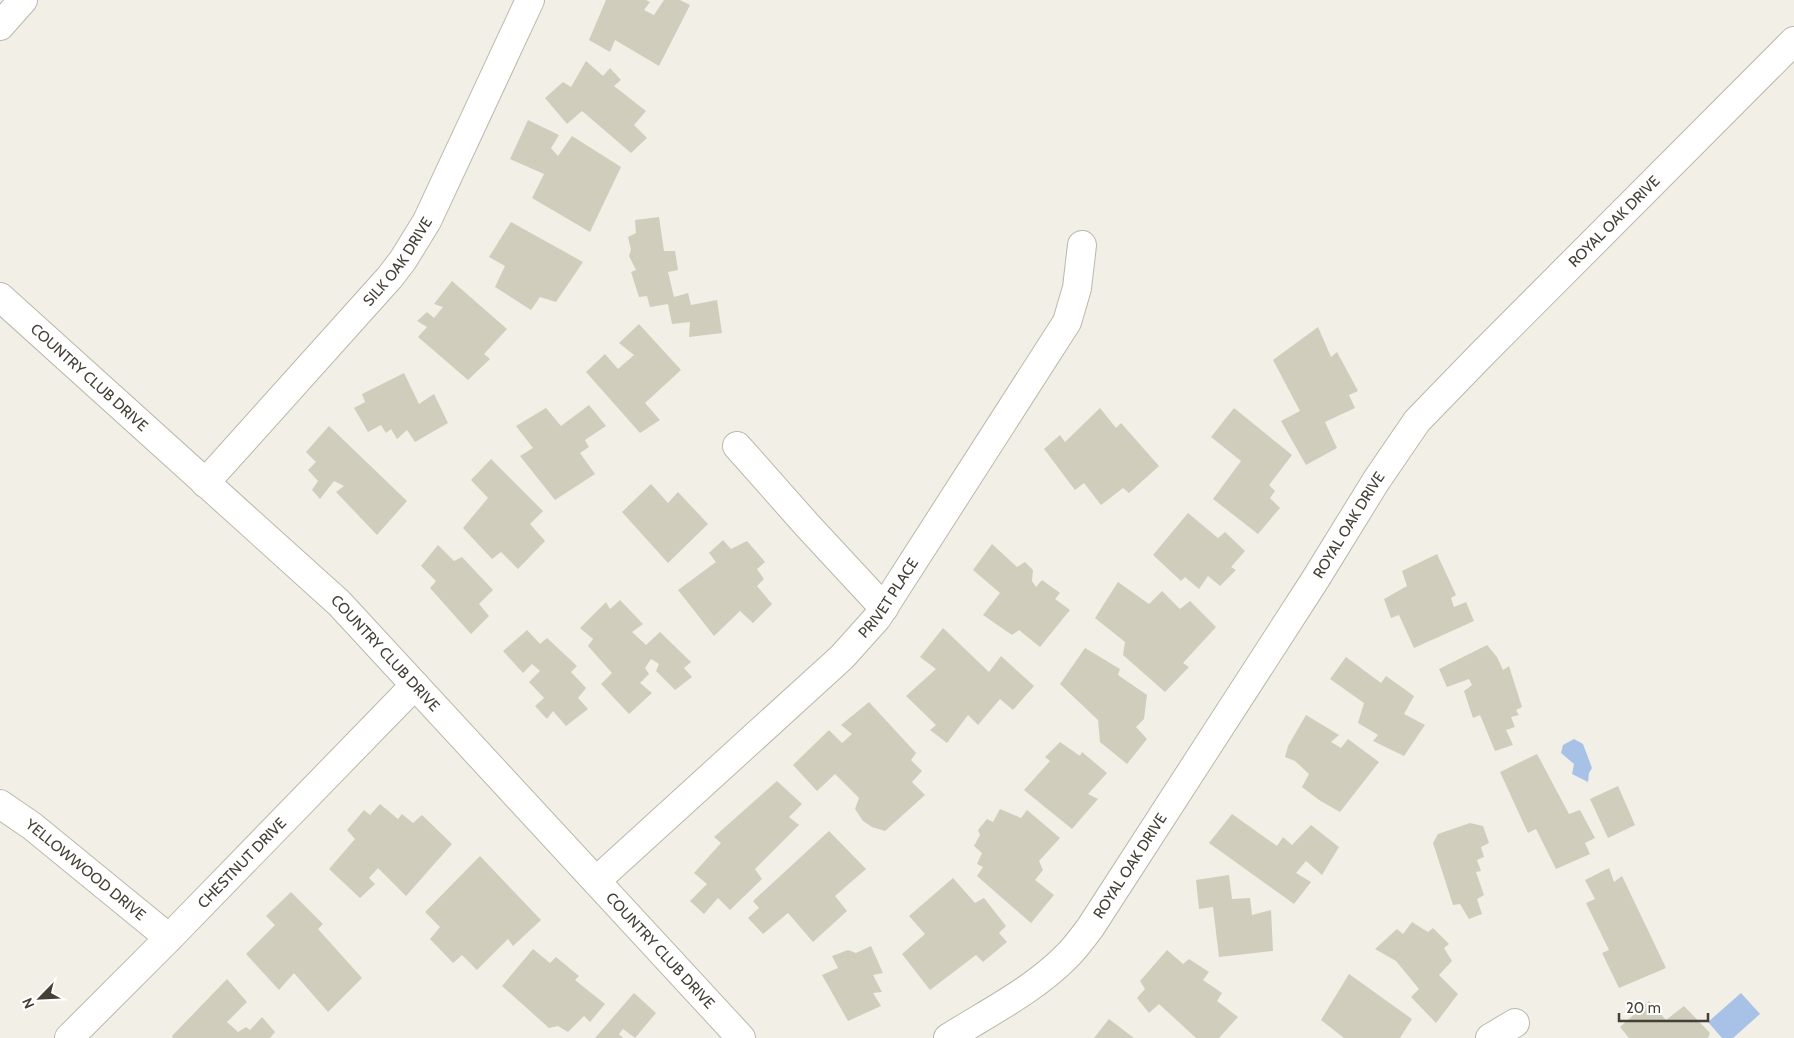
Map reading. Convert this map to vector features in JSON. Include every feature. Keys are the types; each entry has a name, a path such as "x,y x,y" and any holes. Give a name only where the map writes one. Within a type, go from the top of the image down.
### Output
{"street":[{"path":"0,26 23,0"},
{"name":"SILK OAK DRIVE","path":"205,483 390,277 403,260 427,221 530,0"},
{"name":"ROYAL OAK DRIVE","path":"948,1038 1021,993 1051,970 1069,955 1090,928 1315,580 1376,481 1417,421 1794,41"},
{"name":"PRIVET PLACE","path":"596,880 842,657 877,618 1067,322 1078,288 1082,245"},
{"name":"COUNTRY CLUB DRIVE","path":"0,297 339,603 741,1038"},
{"path":"737,446 884,608"},
{"name":"CHESTNUT DRIVE","path":"69,1038 415,686"},
{"name":"YELLOWWOOD DRIVE","path":"0,804 32,826 169,938"},
{"path":"1490,1038 1515,1023"}],"water":[{"path":"1574,739 1583,744 1592,768 1589,773 1588,782 1572,774 1574,764 1561,753 1563,745"},
{"path":"1741,993 1760,1014 1733,1038 1722,1038 1708,1022"}],"building":[{"path":"606,0 646,0 650,2 644,10 654,15 664,0 680,0 690,5 659,66 615,40 610,52 589,40"},
{"path":"586,61 603,76 610,68 621,80 614,86 646,111 634,125 647,138 631,153 582,111 567,124 545,98 563,82 571,87"},
{"path":"528,120 559,135 551,148 558,156 572,136 621,167 590,232 532,198 544,174 510,159"},
{"path":"659,217 664,251 675,251 678,270 668,272 674,297 688,293 691,305 717,300 722,333 689,337 690,322 672,324 668,304 650,307 647,296 639,297 631,272 636,270 629,256 631,250 628,237 636,233 635,220"},
{"path":"511,222 583,262 556,302 540,297 531,310 495,287 505,266 489,257"},
{"path":"452,281 507,329 484,354 490,359 468,380 418,337 427,327 417,321 427,312 434,318 443,307 434,304"},
{"path":"639,324 681,370 645,403 660,420 640,433 586,372 605,354 618,369 634,355 619,343"},
{"path":"1318,327 1331,357 1337,352 1358,391 1349,395 1355,408 1325,422 1337,448 1306,465 1281,421 1300,411 1273,360"},
{"path":"404,373 419,404 434,394 448,423 415,442 407,430 397,439 391,429 386,433 381,425 368,432 354,408 365,402 362,394"},
{"path":"589,405 606,426 585,440 589,447 580,453 595,474 555,500 520,456 533,448 516,426 546,408 561,426"},
{"path":"1100,408 1116,428 1121,423 1159,466 1129,493 1123,488 1101,505 1084,483 1075,490 1044,449 1060,435 1065,442"},
{"path":"1234,408 1292,455 1269,485 1275,491 1270,498 1280,508 1258,534 1213,499 1241,461 1211,437"},
{"path":"329,426 407,501 377,535 336,492 344,486 334,481 320,499 312,490 318,481 308,470 316,462 306,452"},
{"path":"491,459 543,511 530,524 545,541 518,569 501,552 492,559 463,528 488,498 471,480"},
{"path":"651,484 668,503 678,492 708,524 668,563 622,512"},
{"path":"1188,513 1218,538 1225,532 1245,551 1231,567 1236,570 1220,586 1208,576 1199,589 1185,577 1181,581 1153,555"},
{"path":"723,540 731,549 747,541 765,562 757,569 764,579 757,586 772,604 753,623 740,611 714,636 678,590 716,562 709,553"},
{"path":"992,544 1017,567 1025,562 1033,570 1032,581 1036,587 1042,580 1060,593 1055,599 1070,610 1040,647 1019,630 1012,635 983,615 1000,593 973,570"},
{"path":"438,545 454,561 462,557 493,590 479,604 489,616 471,634 430,588 436,581 421,566"},
{"path":"1437,554 1456,595 1451,598 1454,607 1466,602 1474,621 1414,648 1399,615 1391,618 1384,599 1407,586 1402,571"},
{"path":"1118,582 1149,604 1162,591 1180,609 1190,601 1216,627 1183,663 1189,667 1165,692 1123,655 1125,642 1095,618"},
{"path":"620,600 643,624 632,632 646,645 660,632 691,662 684,668 692,677 675,690 656,671 659,664 651,659 645,668 649,674 640,683 652,693 629,714 601,684 612,673 588,646 593,639 580,628 606,602 610,609"},
{"path":"943,628 989,672 1001,656 1034,686 1013,710 1000,699 978,725 968,715 947,743 930,730 936,725 906,696 936,669 920,657"},
{"path":"527,630 540,644 547,638 577,666 571,672 586,688 578,698 588,709 566,726 553,711 547,719 535,706 544,698 529,682 540,671 532,664 523,673 503,651"},
{"path":"1487,645 1497,657 1503,670 1509,666 1522,707 1516,710 1519,715 1511,717 1515,727 1506,730 1513,745 1495,751 1480,715 1473,718 1464,691 1472,685 1469,679 1447,687 1439,669"},
{"path":"1085,648 1120,669 1118,675 1147,695 1144,719 1136,727 1147,739 1127,764 1100,742 1098,720 1060,684"},
{"path":"1346,657 1381,683 1386,676 1414,696 1404,714 1425,725 1404,756 1373,741 1378,735 1358,723 1364,703 1330,679"},
{"path":"869,702 916,753 911,760 922,771 912,782 925,795 885,831 872,827 863,821 855,809 859,798 835,774 817,791 793,765 829,730 842,743 852,734 841,725"},
{"path":"1306,715 1339,735 1331,742 1341,748 1348,739 1379,762 1340,812 1319,800 1302,787 1309,774 1295,761 1285,757 1288,746"},
{"path":"1060,742 1080,756 1082,752 1107,773 1088,794 1098,799 1072,829 1024,790 1050,761 1045,757"},
{"path":"1537,754 1569,814 1580,810 1595,838 1585,843 1590,854 1556,869 1536,829 1528,833 1500,772"},
{"path":"777,781 802,804 789,817 799,825 755,869 762,879 730,910 718,898 704,914 690,901 707,884 694,873 721,843 714,837"},
{"path":"1618,786 1635,825 1608,838 1590,799"},
{"path":"380,804 398,819 402,814 413,823 422,815 452,844 406,896 378,868 369,878 375,884 360,898 329,869 355,839 347,830 364,810 370,815"},
{"path":"1000,809 1021,818 1027,810 1060,838 1039,861 1043,870 1035,880 1054,895 1031,923 977,876 983,867 977,864 982,853 974,846 980,835 978,830 987,819 993,822"},
{"path":"1232,814 1277,846 1283,837 1292,845 1311,825 1339,847 1322,875 1306,861 1296,873 1311,882 1294,904 1209,843"},
{"path":"1470,823 1483,826 1489,843 1481,847 1484,857 1477,860 1481,871 1476,872 1484,895 1477,899 1482,914 1469,919 1460,904 1453,905 1433,843 1438,834"},
{"path":"829,831 866,869 835,896 847,911 813,942 788,913 763,934 748,918 759,908 753,901"},
{"path":"480,856 541,920 513,946 508,939 477,970 462,955 453,963 430,939 440,927 425,912"},
{"path":"1609,868 1614,882 1622,876 1666,968 1619,988 1602,953 1609,950 1586,903 1595,899 1585,880"},
{"path":"1229,875 1232,899 1250,898 1252,915 1271,910 1273,951 1219,957 1213,907 1199,909 1196,880"},
{"path":"953,878 975,903 984,898 1006,926 999,933 1007,942 983,962 976,955 930,990 902,954 925,934 909,916"},
{"path":"291,892 323,924 318,929 362,978 328,1012 294,973 279,990 246,954 275,925 266,916"},
{"path":"1412,922 1428,932 1433,928 1449,944 1444,948 1452,961 1439,975 1458,994 1436,1023 1411,997 1419,989 1396,961 1375,949 1397,929 1403,934"},
{"path":"871,946 883,973 873,975 882,992 873,993 881,1006 848,1021 822,975 838,968 832,956 848,950 856,953"},
{"path":"533,949 550,963 556,957 579,976 575,980 605,1004 590,1022 584,1016 568,1032 558,1026 549,1028 502,986"},
{"path":"1167,950 1183,964 1189,959 1209,972 1203,980 1222,993 1217,1001 1238,1017 1219,1038 1196,1038 1159,1004 1149,1013 1137,998 1145,989 1140,981"},
{"path":"1349,974 1412,1019 1400,1038 1344,1038 1321,1020"},
{"path":"227,979 247,1002 227,1022 238,1032 246,1027 250,1030 262,1017 275,1032 270,1038 173,1038 172,1036"},
{"path":"634,993 656,1013 635,1038 623,1029 619,1034 623,1038 595,1038"},
{"path":"1649,1001 1666,1020 1684,1006 1710,1033 1708,1038 1629,1038 1620,1027"},
{"path":"1109,1019 1134,1038 1094,1038"}]}
